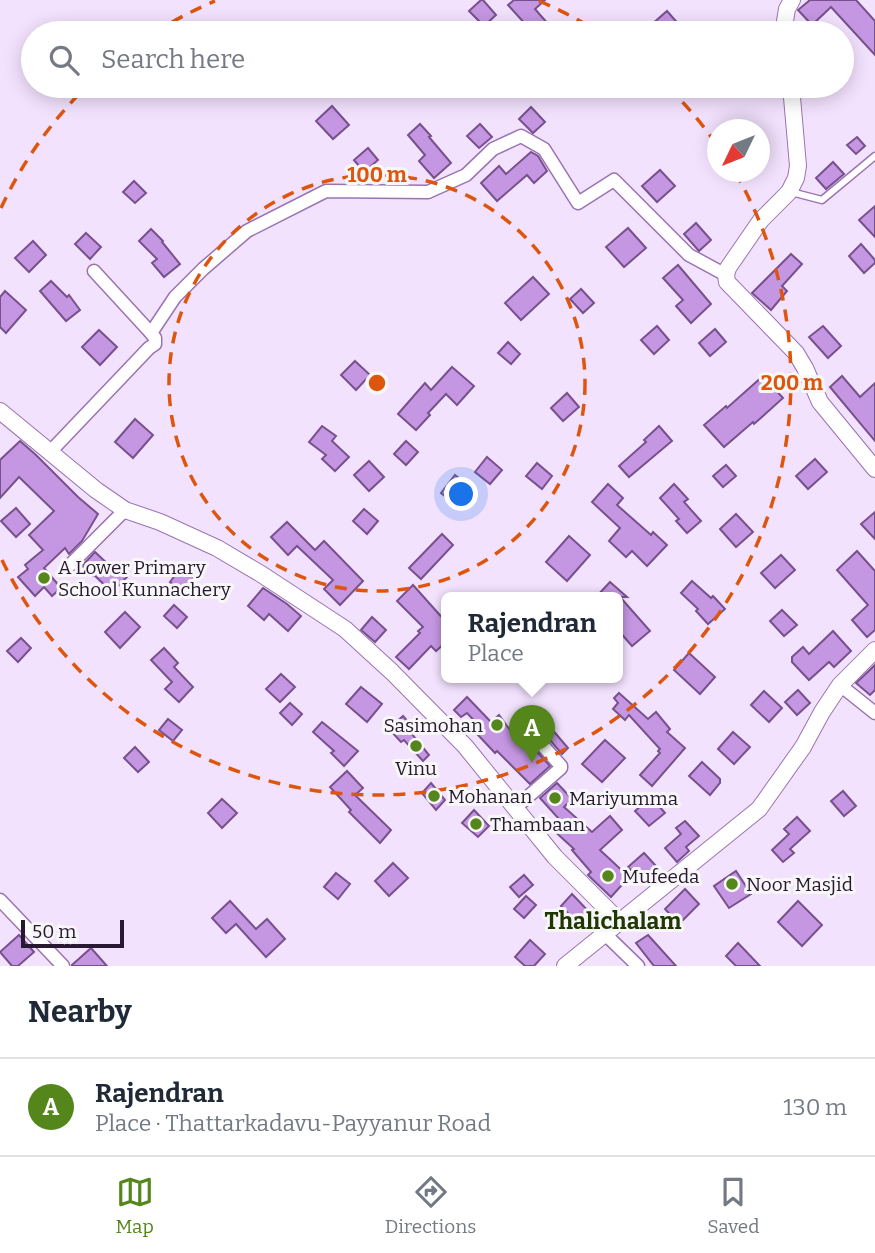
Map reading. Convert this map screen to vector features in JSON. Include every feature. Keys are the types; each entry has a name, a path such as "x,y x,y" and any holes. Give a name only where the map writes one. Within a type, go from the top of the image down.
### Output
{"main road":[{"path":"784,21 786,9 792,0"},
{"path":"792,98 799,166 796,178 789,192 761,220 728,268 727,282 796,353 820,402 875,469"},
{"path":"0,411 96,490 125,510 160,522 217,548 345,629 465,746 555,857 620,922"},
{"path":"565,966 759,809 803,747 840,685 875,650"}],"street":[{"path":"151,333 176,297 203,268 247,231 326,191 428,192 466,175 493,149 521,136 544,149 579,203 614,180 689,255 726,275"},
{"path":"50,452 155,344 151,333 94,271"},
{"path":"69,566 125,510"},
{"path":"840,685 875,713"},
{"path":"515,808 561,768 527,727"},
{"path":"0,900 63,966"},
{"path":"605,934 638,966"}],"lane":[{"path":"789,192 822,200 875,156"}],"building":[{"path":"483,0 496,15 489,21 479,21 469,11"},
{"path":"514,0 545,0 535,9 546,21 523,21 508,5"},
{"path":"810,0 856,0 875,21 875,55 854,32 854,21 844,21 831,7 816,21 808,21 798,10"},
{"path":"667,11 676,21 656,21"},
{"path":"332,106 349,125 333,139 316,121"},
{"path":"531,107 545,122 533,133 519,119"},
{"path":"420,124 451,163 434,178 419,161 425,155 408,135"},
{"path":"480,124 492,137 479,148 467,136"},
{"path":"857,137 865,146 856,154 847,145"},
{"path":"368,148 378,160 364,172 354,160"},
{"path":"531,152 538,156 547,171 534,183 527,175 497,201 481,183 499,166 506,174"},
{"path":"833,162 844,174 826,189 816,178"},
{"path":"660,170 675,186 657,202 642,186"},
{"path":"134,181 146,193 135,203 123,192"},
{"path":"875,206 875,237 859,220"},
{"path":"696,223 711,240 699,251 684,234"},
{"path":"628,228 646,248 624,267 606,247"},
{"path":"151,229 180,264 164,277 152,263 157,259 139,241"},
{"path":"86,233 101,247 90,259 75,244"},
{"path":"33,241 46,255 29,272 15,258"},
{"path":"861,244 875,260 864,273 849,256"},
{"path":"791,254 802,264 782,286 787,291 771,310 752,293"},
{"path":"678,265 711,304 691,323 676,306 683,300 663,278"},
{"path":"533,277 549,294 521,320 505,303"},
{"path":"51,281 67,297 69,295 80,310 66,321 40,291"},
{"path":"581,289 594,303 583,313 570,299"},
{"path":"5,291 26,310 6,333 0,327 0,297"},
{"path":"657,326 669,340 654,354 641,340"},
{"path":"823,326 841,346 828,358 809,337"},
{"path":"715,329 726,342 710,356 699,343"},
{"path":"99,330 117,347 100,365 82,347"},
{"path":"508,342 520,354 511,364 498,353"},
{"path":"355,361 370,375 356,390 341,375"},
{"path":"452,367 474,386 457,405 446,394 416,430 398,414 425,383 431,390"},
{"path":"763,376 783,398 724,447 704,425"},
{"path":"842,376 860,397 875,383 875,441 830,387"},
{"path":"567,393 579,407 563,421 551,408"},
{"path":"135,419 153,435 133,458 115,442"},
{"path":"322,426 336,436 332,441 349,457 335,471 322,459 326,455 309,442"},
{"path":"659,426 672,441 629,477 619,466 646,442 644,440"},
{"path":"20,441 98,514 82,541 69,554 65,548 44,568 61,588 52,596 44,587 35,596 18,577 28,569 25,565 43,550 29,535 54,511 19,477 0,498 0,460"},
{"path":"406,441 418,452 406,465 394,454"},
{"path":"487,457 502,470 490,484 475,472"},
{"path":"815,459 827,472 808,489 796,476"},
{"path":"369,461 384,477 369,491 354,475"},
{"path":"537,463 552,476 542,489 526,476"},
{"path":"726,465 736,476 723,487 713,476"},
{"path":"455,475 473,489 459,507 441,493"},
{"path":"608,484 623,498 617,505 651,535 653,532 667,545 647,566 632,551 626,557 609,541 620,528 592,502"},
{"path":"674,484 688,499 684,502 701,521 687,533 676,521 679,519 660,498"},
{"path":"16,508 30,524 16,537 1,521"},
{"path":"364,509 378,521 367,534 353,521"},
{"path":"875,512 875,539 861,524"},
{"path":"736,514 753,532 736,547 720,529"},
{"path":"287,522 315,550 324,541 363,581 340,605 324,589 333,580 297,546 288,555 271,537"},
{"path":"442,534 453,545 421,579 409,568"},
{"path":"569,536 590,555 567,581 546,562"},
{"path":"857,551 875,571 875,630 867,637 852,620 868,605 837,570"},
{"path":"95,552 110,566 113,563 127,577 112,592 82,566"},
{"path":"781,555 795,570 775,588 761,573"},
{"path":"182,566 196,577 184,593 170,582"},
{"path":"692,581 711,598 713,596 725,609 708,624 696,611 698,609 681,593"},
{"path":"610,582 621,592 601,592"},
{"path":"413,585 441,616 441,646 436,651 431,646 409,669 396,657 423,627 397,601"},
{"path":"263,588 301,616 288,631 269,614 264,620 248,606"},
{"path":"623,600 650,631 632,646 623,636"},
{"path":"174,605 187,617 177,628 164,616"},
{"path":"782,610 797,625 784,636 770,621"},
{"path":"125,612 140,627 120,648 105,632"},
{"path":"372,617 386,630 375,642 361,630"},
{"path":"833,631 851,651 834,667 829,662 809,680 792,662 792,657 803,647 809,654"},
{"path":"21,638 31,648 18,662 7,651"},
{"path":"164,648 178,663 174,667 193,687 179,702 165,689 172,682 151,660"},
{"path":"689,653 715,677 700,694 674,670"},
{"path":"875,665 875,690 870,695 856,683"},
{"path":"281,674 295,687 280,702 266,689"},
{"path":"361,687 382,704 367,722 346,704"},
{"path":"798,690 810,703 797,715 785,702"},
{"path":"764,691 782,708 769,722 751,705"},
{"path":"619,693 648,719 656,712 670,729 667,732 685,748 652,786 640,775 660,753 660,749 629,715 625,720 613,709 618,703 614,698"},
{"path":"467,697 491,722 499,715 523,748 529,743 550,766 530,784 478,735 483,730 467,713 461,717 454,710"},
{"path":"290,703 302,714 292,725 280,713"},
{"path":"403,716 415,730 411,733 429,755 423,761 404,740 401,742 389,729"},
{"path":"168,719 182,730 173,741 159,730"},
{"path":"322,722 358,751 344,766 331,753 334,751 313,732"},
{"path":"550,727 568,748 562,754 543,732"},
{"path":"733,732 750,747 734,764 718,749"},
{"path":"605,740 625,758 602,782 582,764"},
{"path":"135,747 149,762 138,772 124,758"},
{"path":"702,762 720,779 720,783 710,795 689,776"},
{"path":"347,771 363,788 355,795 391,830 380,843 349,812 351,810 330,787"},
{"name":"Mohanan","path":"431,783 445,800 436,810 422,793"},
{"path":"557,783 572,799 564,807 592,832 610,816 622,830 600,850 629,877 611,897 588,875 591,872 572,850 574,849 551,828 559,819 540,798"},
{"path":"843,791 856,806 844,816 831,801"},
{"path":"651,797 665,813 649,826 635,811"},
{"path":"222,799 237,813 222,828 208,813"},
{"name":"Thambaan","path":"474,810 489,826 478,837 462,823"},
{"path":"797,817 810,831 790,849 794,853 783,862 772,850 789,834 784,829"},
{"path":"685,821 699,836 686,847 689,851 677,862 665,848 681,834 676,828"},
{"path":"644,853 656,866 640,880 628,867"},
{"path":"393,863 408,878 389,896 375,881"},
{"path":"736,871 751,894 729,908 714,886"},
{"path":"336,873 350,884 338,899 324,887"},
{"path":"524,875 533,885 519,897 510,887"},
{"path":"685,889 699,904 679,924 665,909"},
{"path":"572,894 591,914 579,925 561,906"},
{"path":"526,896 536,905 524,918 514,909"},
{"path":"230,901 256,929 267,919 285,939 266,957 236,924 226,933 212,918"},
{"path":"798,901 822,925 802,946 778,922"},
{"path":"19,935 34,952 18,966 12,966 0,952"},
{"path":"648,935 676,966 654,966 636,943"},
{"path":"530,940 545,954 534,966 525,966 515,957"},
{"path":"738,943 760,966 736,966 726,956"},
{"path":"91,948 107,966 72,966 72,965"}],"place":[{"name":"A Lower Primary School Kunnachery","path":"44,578"},
{"name":"Sasimohan","path":"497,725"},
{"name":"Vinu","path":"416,746"},
{"name":"Rajendran","path":"532,763"},
{"name":"Mohanan","path":"434,796"},
{"name":"Mariyumma","path":"555,798"},
{"name":"Thambaan","path":"476,824"},
{"name":"Mufeeda","path":"608,876"},
{"name":"Noor Masjid","path":"732,884"}],"district":[{"name":"Thalichalam","path":"613,921"}]}
